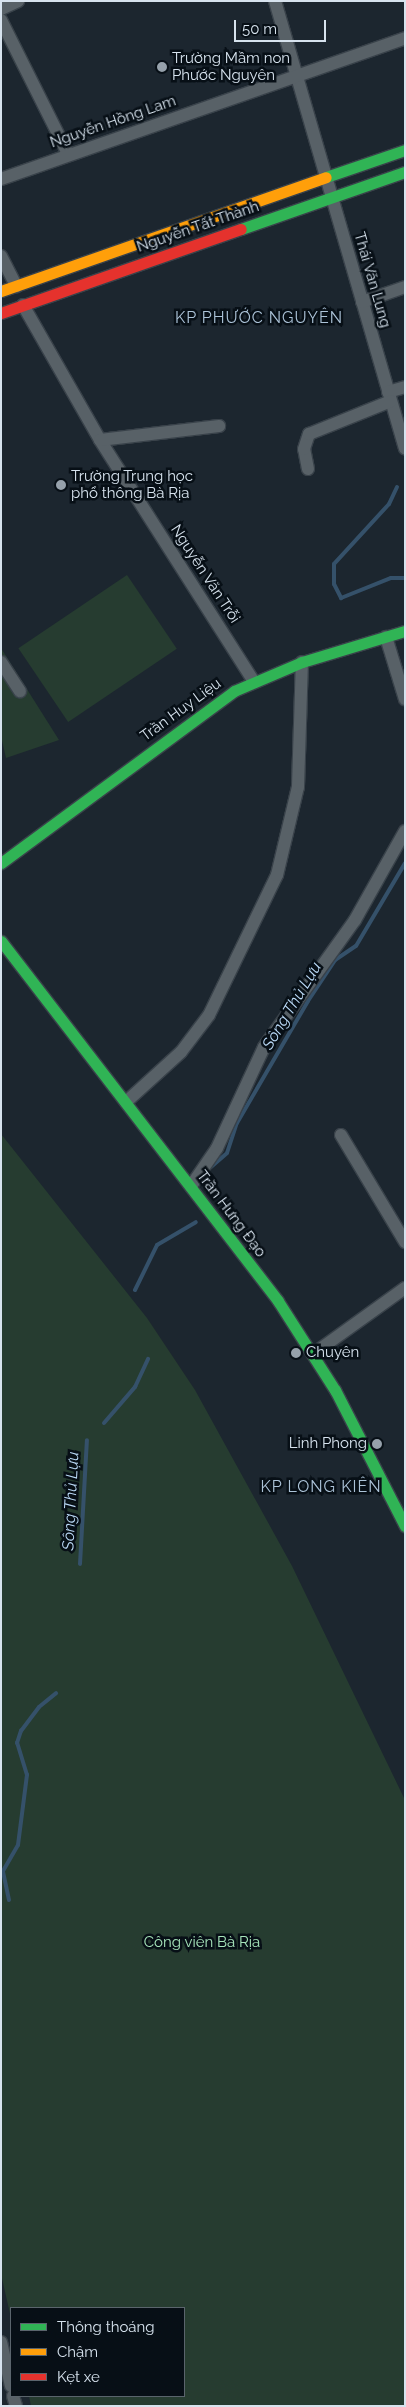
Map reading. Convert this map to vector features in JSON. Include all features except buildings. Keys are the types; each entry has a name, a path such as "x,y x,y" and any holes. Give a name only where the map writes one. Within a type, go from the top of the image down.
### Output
{"street":[{"path":"1,9 18,1"},
{"name":"Thái Văn Lung","path":"275,1 324,178 405,449"},
{"path":"1,20 68,154"},
{"name":"Nguyễn Hồng Lam","path":"1,179 68,154 297,77 405,38"},
{"name":"Nguyễn Tất Thành","path":"1,291 405,150"},
{"name":"Nguyễn Tất Thành","path":"1,313 405,172"},
{"path":"1,256 16,286"},
{"path":"362,302 405,287"},
{"name":"Nguyễn Văn Trỗi","path":"23,305 100,440 253,680"},
{"path":"308,469 304,449 309,434 389,397 405,387"},
{"path":"100,440 219,426"},
{"name":"Trần Huy Liệu","path":"1,863 119,774 253,680 302,662 405,631"},
{"path":"386,636 405,699"},
{"path":"1,662 20,691"},
{"path":"126,1102 181,1052 209,1015 277,875 298,787 302,662"},
{"path":"191,1186 217,1148 264,1047 354,920 405,831"},
{"name":"Trần Hưng Đạo","path":"1,941 278,1301 313,1354 405,1526"},
{"path":"341,1135 405,1242"},
{"path":"313,1354 405,1288"},
{"path":"1,2342 10,2382"}],"green space":[{"path":"127,575 177,649 68,722 18,648"},
{"path":"1,648 59,740 6,758 1,736"},
{"name":"Công viên Bà Rịa","path":"1,1134 147,1318 195,1390 292,1566 405,1800 405,2406 31,2406 29,2397 185,2397 185,2307 10,2307 10,2314 1,2274"}],"waterway":[{"name":"Sông Thủ Lựu","path":"397,487 389,504 334,564 334,584 341,598 391,578 405,578"},
{"name":"Sông Thủ Lựu","path":"211,1167 227,1153 237,1123 308,1001 335,960 356,946 405,863"},
{"name":"Sông Thủ Lựu","path":"135,1290 157,1245 196,1222"},
{"name":"Sông Thủ Lựu","path":"104,1423 135,1387 148,1359"},
{"name":"Sông Thủ Lựu","path":"80,1564 87,1440"},
{"name":"Sông Thủ Lựu","path":"9,1900 3,1871 18,1845 27,1775 17,1743 21,1731 39,1707 56,1693"}],"traffic: fast":[{"path":"326,177 405,150"},
{"path":"241,229 405,172"},
{"path":"1,863 234,691 302,662 405,631"},
{"path":"1,941 278,1301 335,1390 405,1526"}],"traffic: slow":[{"path":"1,291 326,177"}],"traffic: jam":[{"path":"1,313 241,229"}],"place":[{"name":"Trường Mầm non Phước Nguyên","path":"162,67"},
{"name":"Trường Trung học phổ thông Bà Rịa","path":"61,485"},
{"name":"Chuyên","path":"296,1353"},
{"name":"Linh Phong","path":"377,1444"}],"district":[{"name":"KP PHƯỚC NGUYÊN","path":"259,318"},
{"name":"KP LONG KIÊN","path":"321,1487"}]}
